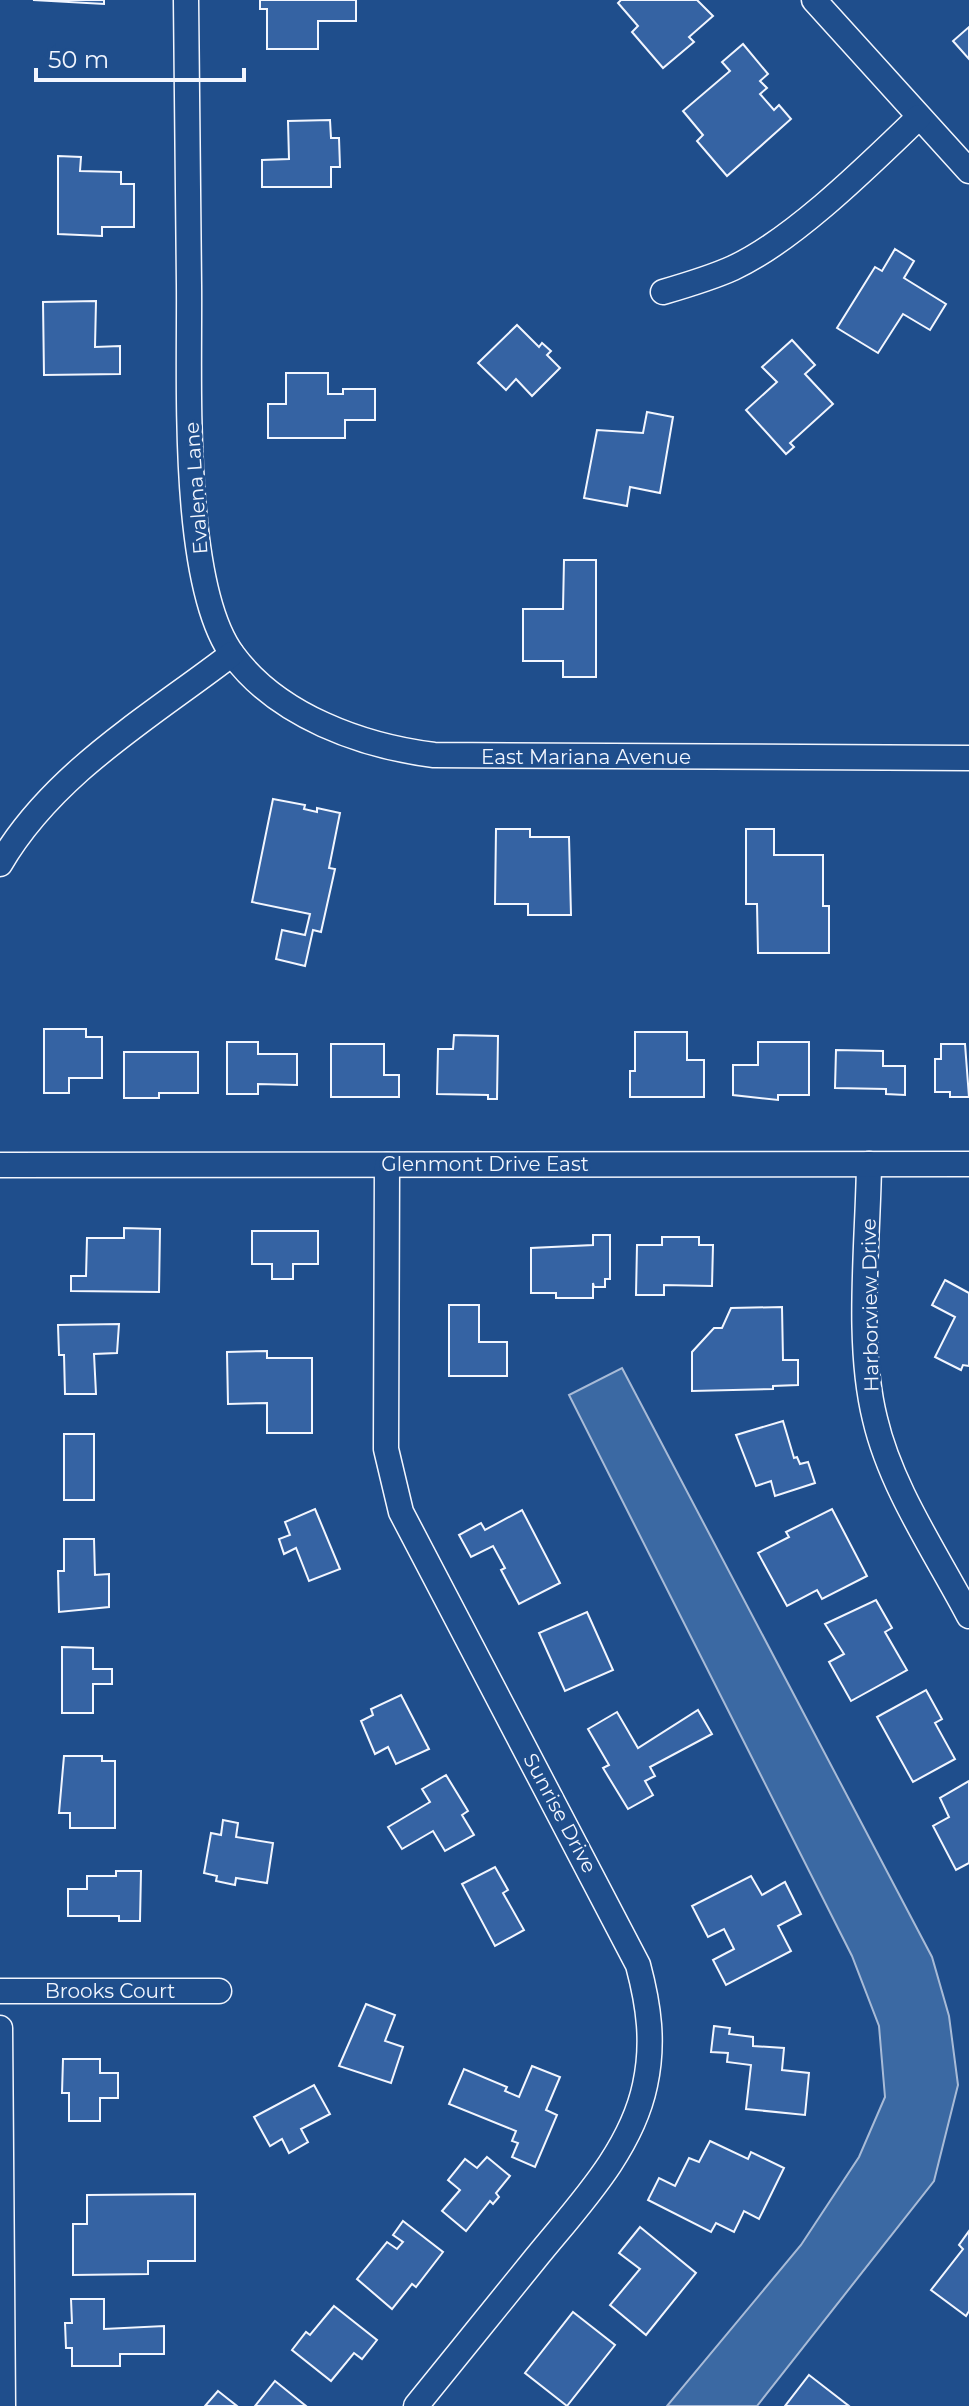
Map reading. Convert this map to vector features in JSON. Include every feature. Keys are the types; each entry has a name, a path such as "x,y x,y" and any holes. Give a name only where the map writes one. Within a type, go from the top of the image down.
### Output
{"street":[{"name":"Evalena Lane","path":"186,0 194,506 210,613 232,654"},
{"path":"814,0 969,171"},
{"path":"663,292 735,267 761,253 870,164 919,117"},
{"name":"East Mariana Avenue","path":"232,654 254,678 308,715 347,734 400,751 527,758 969,758"},
{"path":"0,864 38,809 64,783 232,654"},
{"name":"Harborview Drive","path":"869,1164 866,1361 875,1420 895,1476 969,1616"},
{"name":"Glenmont Drive East","path":"0,1165 969,1164"},
{"name":"Sunrise Drive","path":"387,1165 386,1449 401,1512 638,1965 649,2005 651,2047 645,2087 634,2117 605,2171 416,2406"},
{"name":"Brooks Court","path":"0,1991 219,1991"},
{"path":"0,2028 2,2390"}],"water":[{"path":"622,1368 932,1957 949,2016 958,2085 934,2181 757,2406 667,2406 801,2245 859,2157 885,2097 879,2026 852,1956 569,1395"}],"building":[{"path":"33,0 104,0 104,4"},
{"path":"260,0 356,0 356,21 318,21 318,49 267,49 267,9 260,9"},
{"path":"621,0 697,0 713,16 689,37 694,42 663,68 632,32 638,26 618,3"},
{"path":"969,27 969,59 953,41"},
{"path":"743,44 768,74 760,81 767,88 760,94 774,110 779,105 791,119 727,176 697,141 703,135 683,111 730,71 722,62"},
{"path":"330,120 331,138 339,138 340,167 331,167 331,187 262,187 262,160 289,159 288,121"},
{"path":"58,156 81,157 80,171 121,172 121,184 134,184 134,227 102,227 102,236 58,234"},
{"path":"895,249 914,261 904,278 946,304 930,330 903,314 878,353 837,328 875,267 882,271"},
{"path":"96,301 95,347 120,346 120,374 44,375 43,302"},
{"path":"517,325 539,347 542,343 551,351 547,355 560,368 532,396 516,379 506,390 478,363"},
{"path":"792,340 815,365 805,374 833,404 790,443 794,447 786,454 746,410 777,382 762,367"},
{"path":"286,373 328,373 328,394 343,394 343,389 375,389 375,420 345,420 345,438 268,438 268,404 286,404"},
{"path":"647,412 673,417 660,493 630,487 627,506 584,498 597,430 643,433"},
{"path":"564,560 596,560 596,677 563,677 563,661 523,661 523,609 563,609"},
{"path":"273,799 305,805 304,809 317,812 317,808 340,813 329,868 335,869 321,932 313,930 305,966 276,959 282,930 305,935 310,914 252,902"},
{"path":"496,829 530,829 530,837 569,837 571,915 528,915 528,904 495,904"},
{"path":"746,829 774,829 774,855 823,855 823,906 829,906 829,953 758,953 757,904 746,904"},
{"path":"44,1029 86,1029 86,1037 102,1037 102,1078 69,1078 69,1093 44,1093"},
{"path":"635,1032 687,1032 687,1060 704,1060 704,1097 630,1097 630,1071 635,1071"},
{"path":"454,1035 498,1036 497,1099 488,1099 488,1095 437,1094 438,1049 453,1049"},
{"path":"227,1042 258,1042 258,1054 297,1054 297,1085 258,1084 258,1094 227,1094"},
{"path":"758,1042 809,1042 809,1095 778,1095 778,1100 733,1095 733,1065 758,1065"},
{"path":"331,1044 384,1044 384,1075 399,1075 399,1097 331,1097"},
{"path":"941,1044 965,1044 969,1097 950,1097 950,1092 935,1092 935,1059 941,1059"},
{"path":"836,1050 883,1051 883,1066 905,1066 905,1095 886,1094 886,1089 835,1088"},
{"path":"124,1052 198,1052 198,1093 159,1093 159,1098 124,1098"},
{"path":"124,1228 160,1229 159,1292 71,1291 71,1276 86,1276 87,1238 124,1238"},
{"path":"252,1231 318,1231 318,1264 293,1264 293,1279 272,1279 272,1264 252,1264"},
{"path":"593,1235 610,1235 610,1279 605,1279 605,1287 594,1287 593,1283 593,1298 556,1298 556,1293 531,1293 531,1248 593,1245"},
{"path":"662,1237 699,1237 699,1245 713,1245 712,1286 664,1285 664,1295 636,1295 637,1245 662,1245"},
{"path":"945,1280 969,1293 969,1366 963,1365 961,1370 935,1357 955,1317 932,1305"},
{"path":"449,1305 479,1305 479,1342 507,1342 507,1376 449,1376"},
{"path":"782,1307 783,1360 798,1360 798,1385 773,1386 773,1389 692,1391 692,1352 714,1328 722,1328 731,1308"},
{"path":"119,1324 117,1353 94,1354 96,1394 65,1394 64,1355 59,1355 58,1325"},
{"path":"267,1351 267,1358 312,1358 312,1433 267,1433 267,1403 228,1404 227,1352"},
{"path":"783,1421 794,1458 797,1457 800,1464 808,1462 815,1483 775,1496 771,1481 756,1486 736,1435"},
{"path":"64,1434 94,1434 94,1500 64,1500"},
{"path":"315,1509 340,1569 309,1581 296,1548 284,1554 279,1539 290,1535 285,1522"},
{"path":"832,1509 867,1576 822,1599 817,1590 787,1606 758,1553 789,1537 786,1532"},
{"path":"522,1510 560,1583 519,1604 501,1570 505,1568 493,1546 471,1557 459,1535 481,1523 485,1530"},
{"path":"64,1539 94,1539 95,1575 109,1574 109,1607 59,1612 58,1571 64,1571"},
{"path":"876,1600 892,1628 885,1632 907,1670 851,1701 829,1662 844,1654 825,1624"},
{"path":"587,1612 613,1670 565,1691 539,1633"},
{"path":"62,1647 93,1648 93,1669 112,1669 112,1684 93,1684 93,1713 62,1713"},
{"path":"926,1690 942,1719 935,1723 955,1759 913,1782 877,1717"},
{"path":"401,1695 429,1749 396,1764 388,1747 375,1754 361,1721 373,1715 371,1709"},
{"path":"698,1710 712,1734 650,1767 655,1776 645,1781 653,1795 628,1809 603,1768 609,1765 588,1729 617,1712 638,1748"},
{"path":"64,1756 102,1756 102,1761 115,1761 115,1828 70,1828 70,1813 59,1813"},
{"path":"446,1775 468,1811 462,1815 474,1835 445,1851 433,1831 402,1849 388,1827 430,1802 422,1789"},
{"path":"969,1781 969,1863 956,1870 933,1826 949,1817 940,1798"},
{"path":"223,1820 238,1823 236,1837 273,1843 267,1883 236,1878 235,1885 216,1881 217,1876 204,1873 211,1833 221,1835"},
{"path":"495,1867 508,1890 503,1893 524,1930 495,1946 462,1884"},
{"path":"116,1871 141,1871 140,1921 119,1921 119,1916 68,1916 68,1889 87,1889 87,1876 116,1876"},
{"path":"751,1876 762,1895 785,1882 801,1914 778,1926 791,1951 726,1985 713,1960 734,1949 724,1929 708,1937 692,1906"},
{"path":"366,2004 395,2015 385,2041 403,2047 391,2083 339,2066"},
{"path":"714,2026 730,2028 729,2034 753,2037 753,2046 784,2048 782,2070 809,2073 805,2115 746,2109 751,2065 727,2062 728,2053 711,2052"},
{"path":"63,2059 100,2059 100,2073 118,2073 118,2098 100,2098 100,2121 69,2121 69,2093 62,2093"},
{"path":"532,2066 560,2077 546,2110 557,2115 535,2167 512,2157 518,2143 512,2141 516,2131 449,2104 464,2069 507,2087 505,2091 519,2097"},
{"path":"314,2085 330,2114 301,2129 308,2142 289,2153 282,2139 270,2146 254,2117"},
{"path":"710,2141 748,2159 751,2152 784,2168 759,2219 744,2211 734,2232 716,2223 711,2232 648,2200 659,2178 675,2186 689,2158 699,2162"},
{"path":"487,2157 510,2176 496,2193 499,2197 493,2204 490,2201 466,2231 442,2211 460,2190 448,2180 465,2159 477,2168"},
{"path":"195,2194 195,2261 148,2261 148,2274 73,2275 73,2224 87,2224 87,2195"},
{"path":"403,2221 443,2252 416,2287 412,2284 392,2309 357,2279 387,2242 397,2249 403,2242 393,2235"},
{"path":"640,2227 696,2273 646,2335 610,2305 640,2269 619,2253"},
{"path":"969,2231 969,2311 966,2316 931,2290 963,2249 959,2245"},
{"path":"71,2299 104,2299 104,2329 164,2326 164,2354 120,2354 120,2366 72,2366 72,2348 66,2348 65,2323 72,2323"},
{"path":"334,2306 377,2340 362,2359 354,2353 331,2381 292,2350 306,2332 310,2335"},
{"path":"573,2312 615,2345 567,2406 525,2373"},
{"path":"809,2375 849,2406 785,2406"},
{"path":"275,2381 306,2406 255,2406"},
{"path":"218,2391 237,2406 205,2406"}]}
